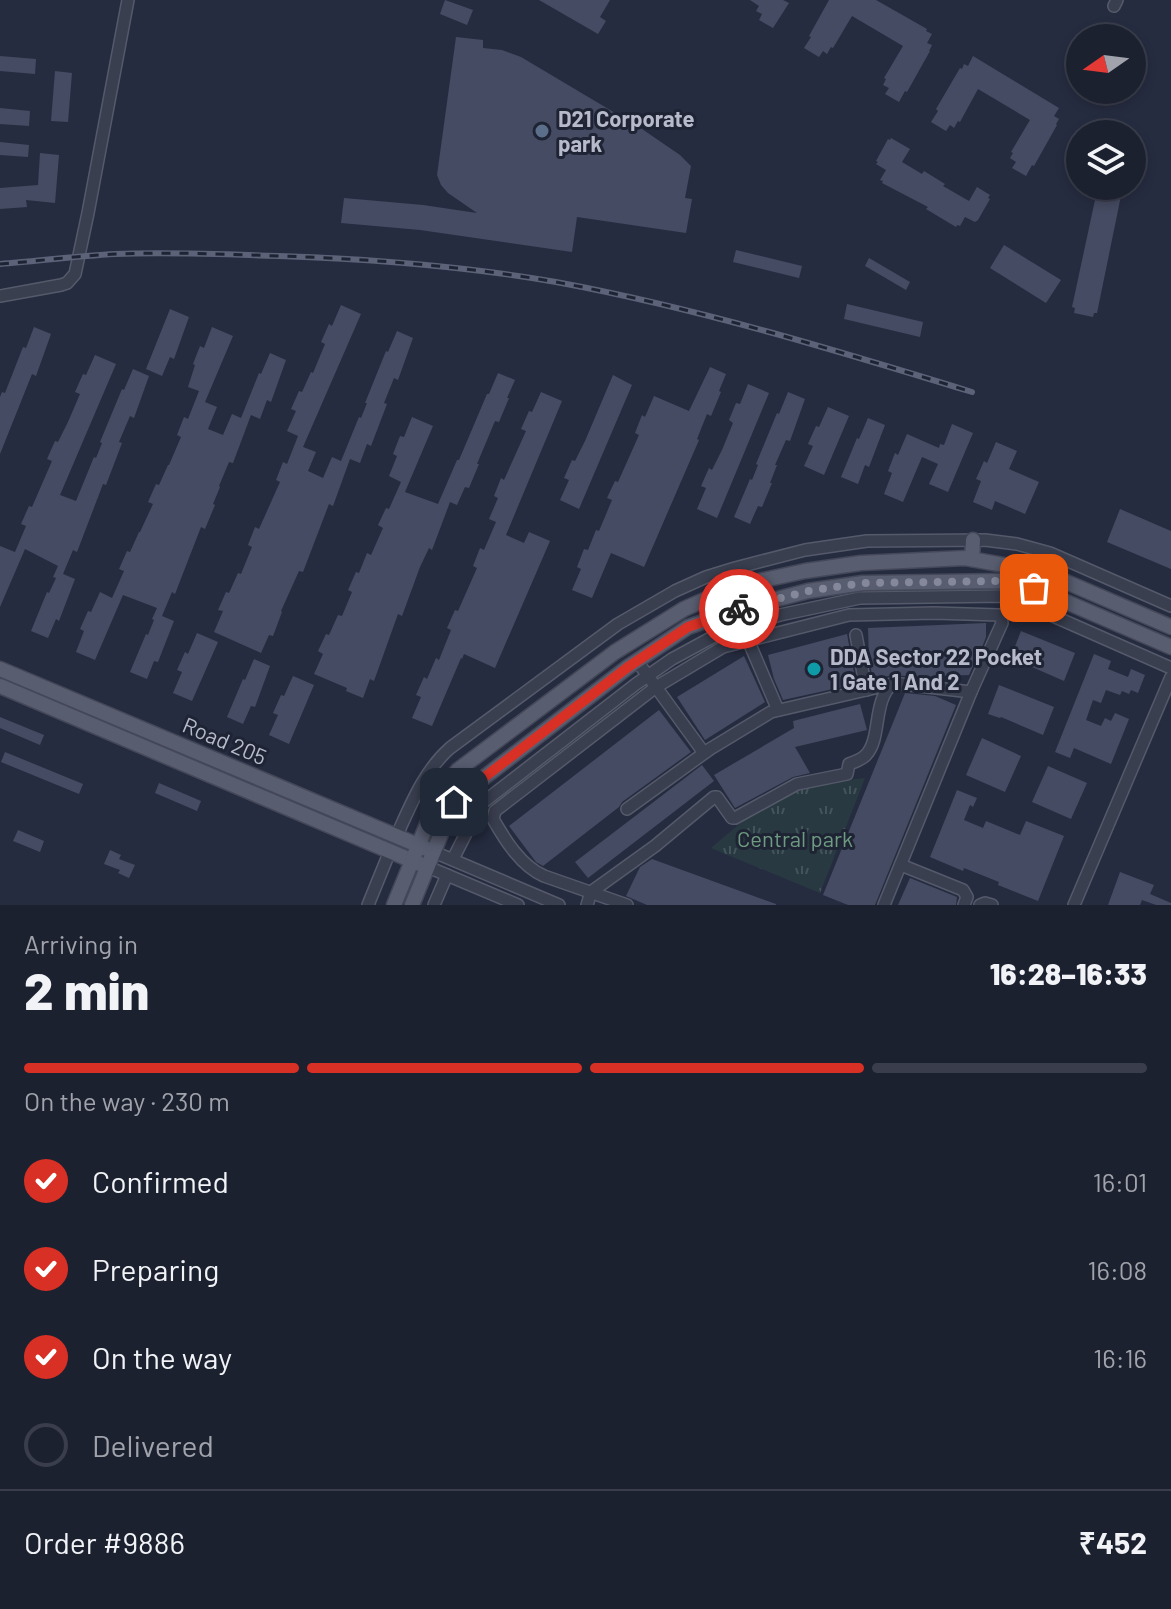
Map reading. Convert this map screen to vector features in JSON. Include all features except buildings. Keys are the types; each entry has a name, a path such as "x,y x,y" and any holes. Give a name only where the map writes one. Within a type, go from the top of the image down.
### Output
{"main road":[{"path":"972,559 973,540"},
{"path":"412,905 428,867 427,849 441,790 458,770 615,652 684,609 736,586 861,563 965,558 1043,572 1171,627"},
{"path":"394,905 413,861 427,849 454,802 469,789 637,661 688,627 743,608 808,591 863,583 1034,588 1171,647"},
{"name":"Road 205","path":"0,669 427,849"},
{"name":"Road 205","path":"0,686 428,867"}],"street":[{"path":"0,296 61,285 75,274 128,0"},
{"path":"397,835 419,787 438,759 618,624 675,591 720,572 805,550 867,541 973,540 1035,548 1171,606"},
{"path":"453,859 481,804 648,676 720,633 780,615 860,598 1002,588 1044,612 1171,668"},
{"path":"884,905 1002,623 999,615 1002,588"},
{"path":"627,905 533,871 504,839 493,819 495,811 656,687 723,647 856,614 999,615"},
{"path":"856,635 866,690"},
{"path":"748,640 778,710"},
{"path":"637,661 704,753"},
{"path":"1074,905 1171,677"},
{"path":"627,809 704,753 771,712 893,683 971,692"},
{"path":"587,905 591,892 655,846 715,797 735,818 797,784 847,774 849,764 868,753 882,698 893,683"},
{"path":"427,849 559,905"},
{"path":"368,905 390,851"},
{"path":"901,865 963,890 967,897 964,905"},
{"path":"428,867 518,905"},
{"path":"434,905 447,875"},
{"path":"980,905 992,905"}],"green space":[{"name":"Central park","path":"865,778 820,893 711,848 748,817 799,786"}],"railway":[{"path":"0,264 115,254 197,254 348,259 487,272 609,292 713,317 972,392"}],"way so far":[{"path":"739,609 808,591 863,583 1003,581 1034,588"}],"place":[{"name":"D21 Corporate park","path":"542,131"},
{"name":"DDA Sector 22 Pocket 1 Gate 1 And 2","path":"814,669"}],"route":[{"path":"454,802 628,667 688,627 739,609"}]}
